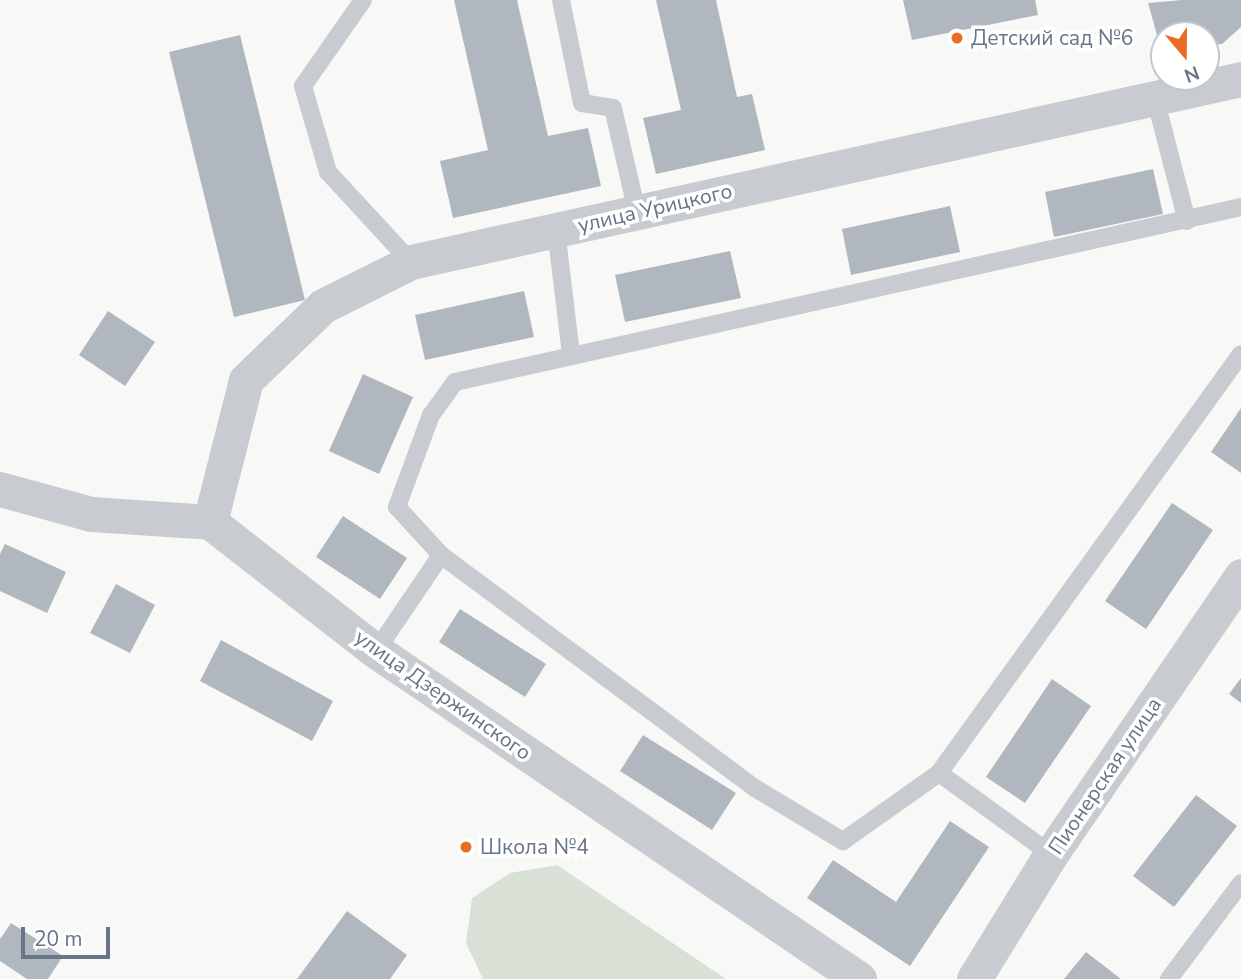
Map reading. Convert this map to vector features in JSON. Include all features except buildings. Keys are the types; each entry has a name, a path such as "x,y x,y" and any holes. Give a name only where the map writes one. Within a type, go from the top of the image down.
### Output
{"street":[{"name":"улица Урицкого","path":"210,522 246,380 323,306 411,262 1241,79"},
{"path":"0,489 91,514 210,522"},
{"name":"улица Дзержинского","path":"210,522 376,651 859,979"},
{"name":"Пионерская улица","path":"974,979 1051,854 1241,576"}],"lane":[{"path":"363,0 303,86 328,172 411,262"},
{"path":"561,0 582,103 613,108 637,212"},
{"path":"1155,97 1187,221"},
{"path":"1241,207 1187,221 571,354 455,382 432,415 397,507 441,555 755,789 843,841 939,773 1241,354"},
{"path":"556,230 571,354"},
{"path":"376,651 441,555"},
{"path":"939,773 1051,854"},
{"path":"1170,979 1241,883"}],"shaded area":[{"path":"557,865 726,979 483,979 466,943 472,898 510,873"}],"place":[{"name":"Детский сад №6","path":"957,38"},
{"name":"Школа №4","path":"466,847"}]}
